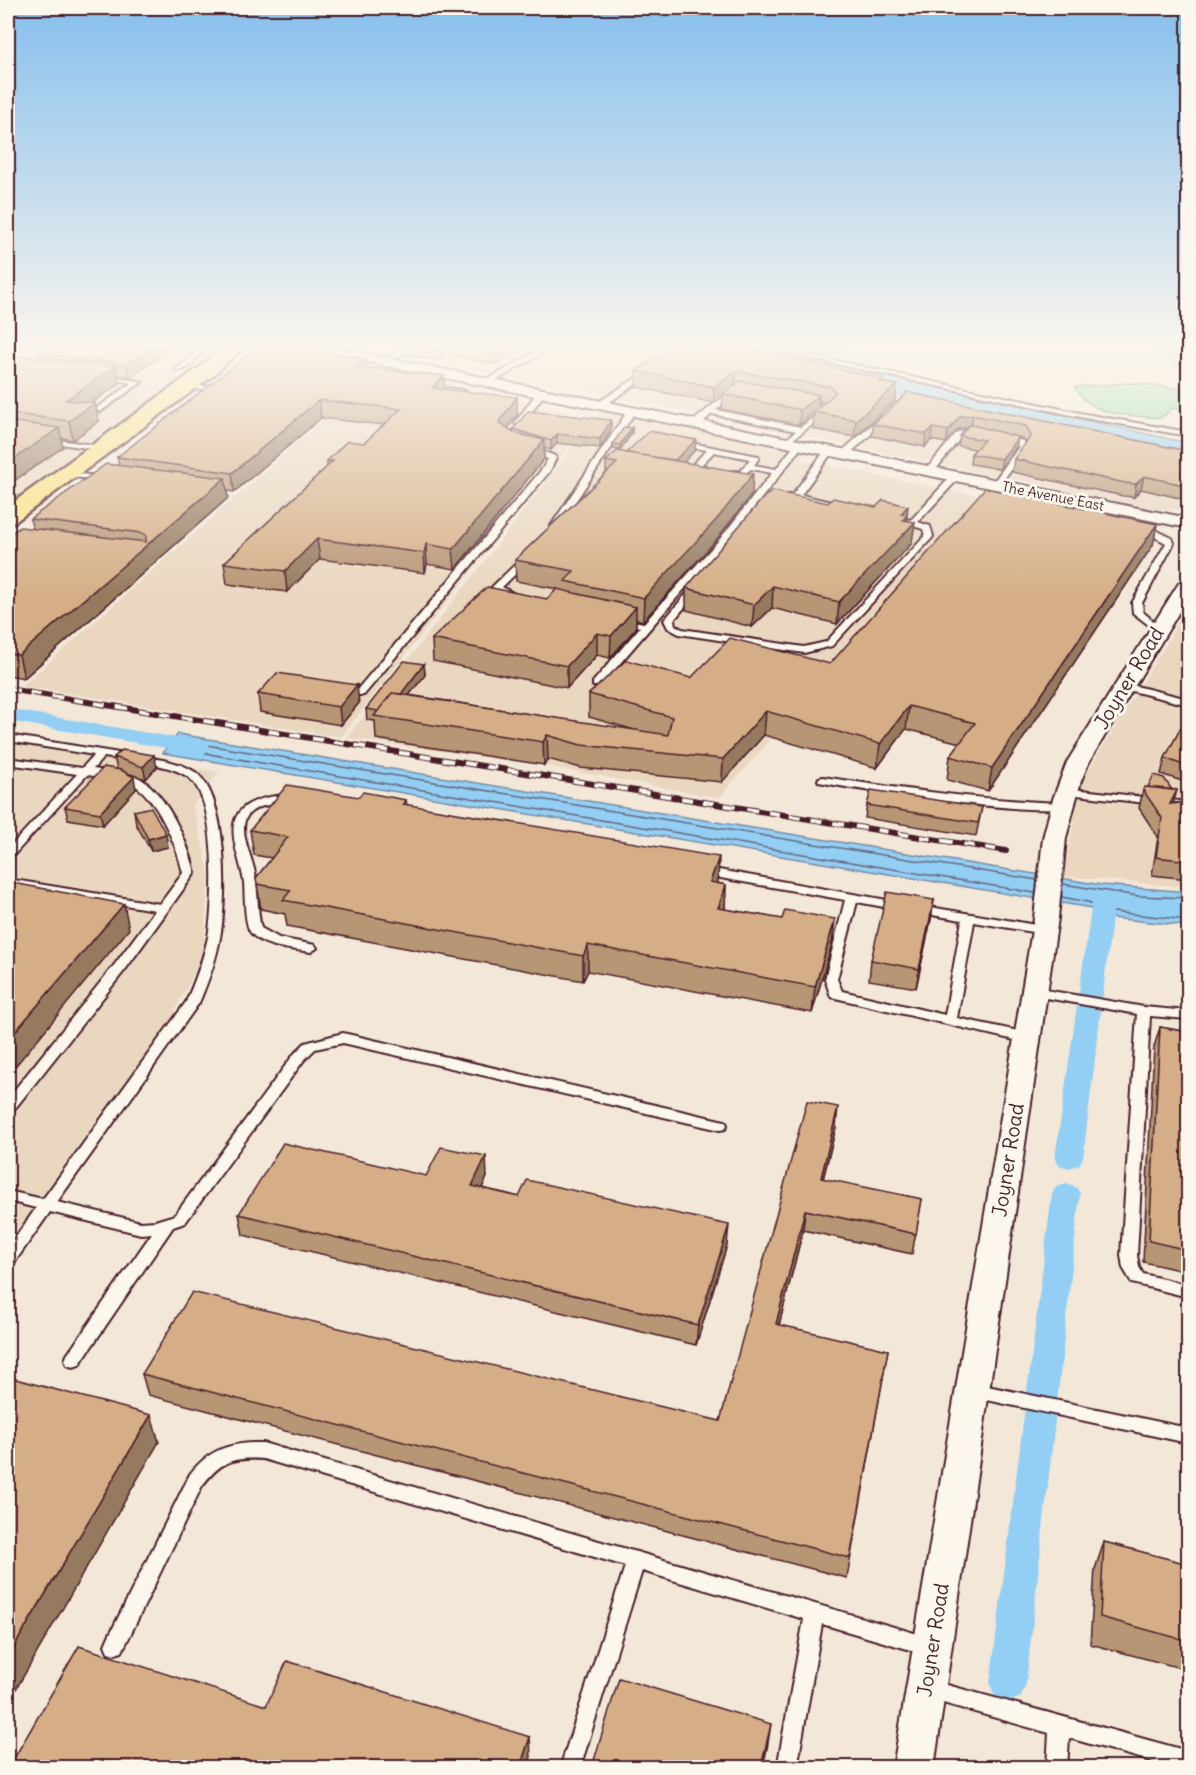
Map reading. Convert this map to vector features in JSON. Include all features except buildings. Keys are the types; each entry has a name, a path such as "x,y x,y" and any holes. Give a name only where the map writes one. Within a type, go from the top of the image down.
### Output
{"main road":[{"path":"8,516 121,431"}],"street":[{"name":"The Avenue East","path":"741,431 796,439 837,452 1085,502 1142,520 1188,523"},
{"path":"1142,520 1188,515"},
{"name":"Joyner Road","path":"913,1767 1045,924 1049,865 1063,798 1078,762 1124,686 1159,630 1181,608 1188,583"}],"lane":[{"path":"545,537 619,431"},
{"path":"771,431 796,439"},
{"path":"597,684 722,542 759,489 777,472 796,439 805,431"},
{"path":"796,496 837,452 866,431"},
{"path":"930,471 960,434 971,431 982,433"},
{"path":"1170,431 1188,434"},
{"path":"992,436 1023,445 996,484"},
{"path":"43,440 101,448"},
{"path":"671,441 754,456 755,459 743,473 697,468 712,449"},
{"path":"360,693 408,632 489,542 552,461 549,455 519,447"},
{"path":"598,463 609,465"},
{"path":"749,466 777,472"},
{"path":"66,474 108,479"},
{"path":"98,486 118,476"},
{"path":"913,523 956,476"},
{"path":"796,496 913,523 927,528 929,536 829,644 804,650 679,631 671,626 669,620 759,513 777,500 796,496"},
{"path":"1085,502 1118,520"},
{"path":"1142,520 1165,536 1170,543"},
{"path":"1137,536 1170,543"},
{"path":"1159,630 1138,613 1137,603 1170,543"},
{"path":"520,598 498,591 497,587 532,552"},
{"path":"612,618 646,626"},
{"path":"1124,686 1187,698"},
{"path":"8,738 164,764 188,772 196,778 209,805 218,853 220,895 208,962 192,1003 8,1259"},
{"path":"8,853 101,754"},
{"path":"8,761 131,778 140,782 169,822 189,873 8,1107"},
{"path":"823,780 957,801 998,805 1063,798 1188,805"},
{"path":"303,801 280,798 265,801 252,806 240,816 237,826 249,874 255,930 264,938 280,944 311,948"},
{"path":"694,870 969,918 1045,924"},
{"path":"8,882 164,908"},
{"path":"852,897 831,979 837,994 1027,1038"},
{"path":"950,1021 969,918"},
{"path":"1034,992 1144,1011 1188,1015"},
{"path":"1144,1011 1129,1256 1131,1268 1138,1279 1188,1291"},
{"path":"8,1197 128,1227 141,1228 180,1219 299,1057 310,1046 343,1038 720,1125"},
{"path":"73,1360 166,1224"},
{"path":"972,1389 1069,1412 1188,1436"},
{"path":"116,1645 196,1480 207,1464 216,1458 246,1450 263,1451 932,1647"},
{"path":"570,1767 636,1562"},
{"path":"787,1767 814,1613"},
{"path":"925,1689 1188,1761"},
{"path":"1057,1767 1060,1726"}],"shaded area":[{"path":"8,431 125,431 8,509"},
{"path":"311,431 581,431 341,737 22,686"},
{"path":"586,431 703,431 807,451 801,460 983,497 719,798 546,766 347,738"},
{"path":"780,431 1045,431 1188,463 1188,510 1155,509"},
{"path":"1188,602 1188,885 1173,886 1064,876 1080,784 1169,639"},
{"path":"8,738 219,772 193,805 209,872 203,955 160,1041 8,1245"}],"water":[{"path":"1059,431 1133,431 1188,443 1188,460"},
{"path":"178,734 1102,885 1188,892 1188,926 1111,918 1086,907 163,753"}],"waterway":[{"path":"8,715 201,748"},
{"path":"1069,1158 1103,902"},
{"path":"1008,1684 1066,1194"}],"railway":[{"path":"8,689 1006,851"}]}
